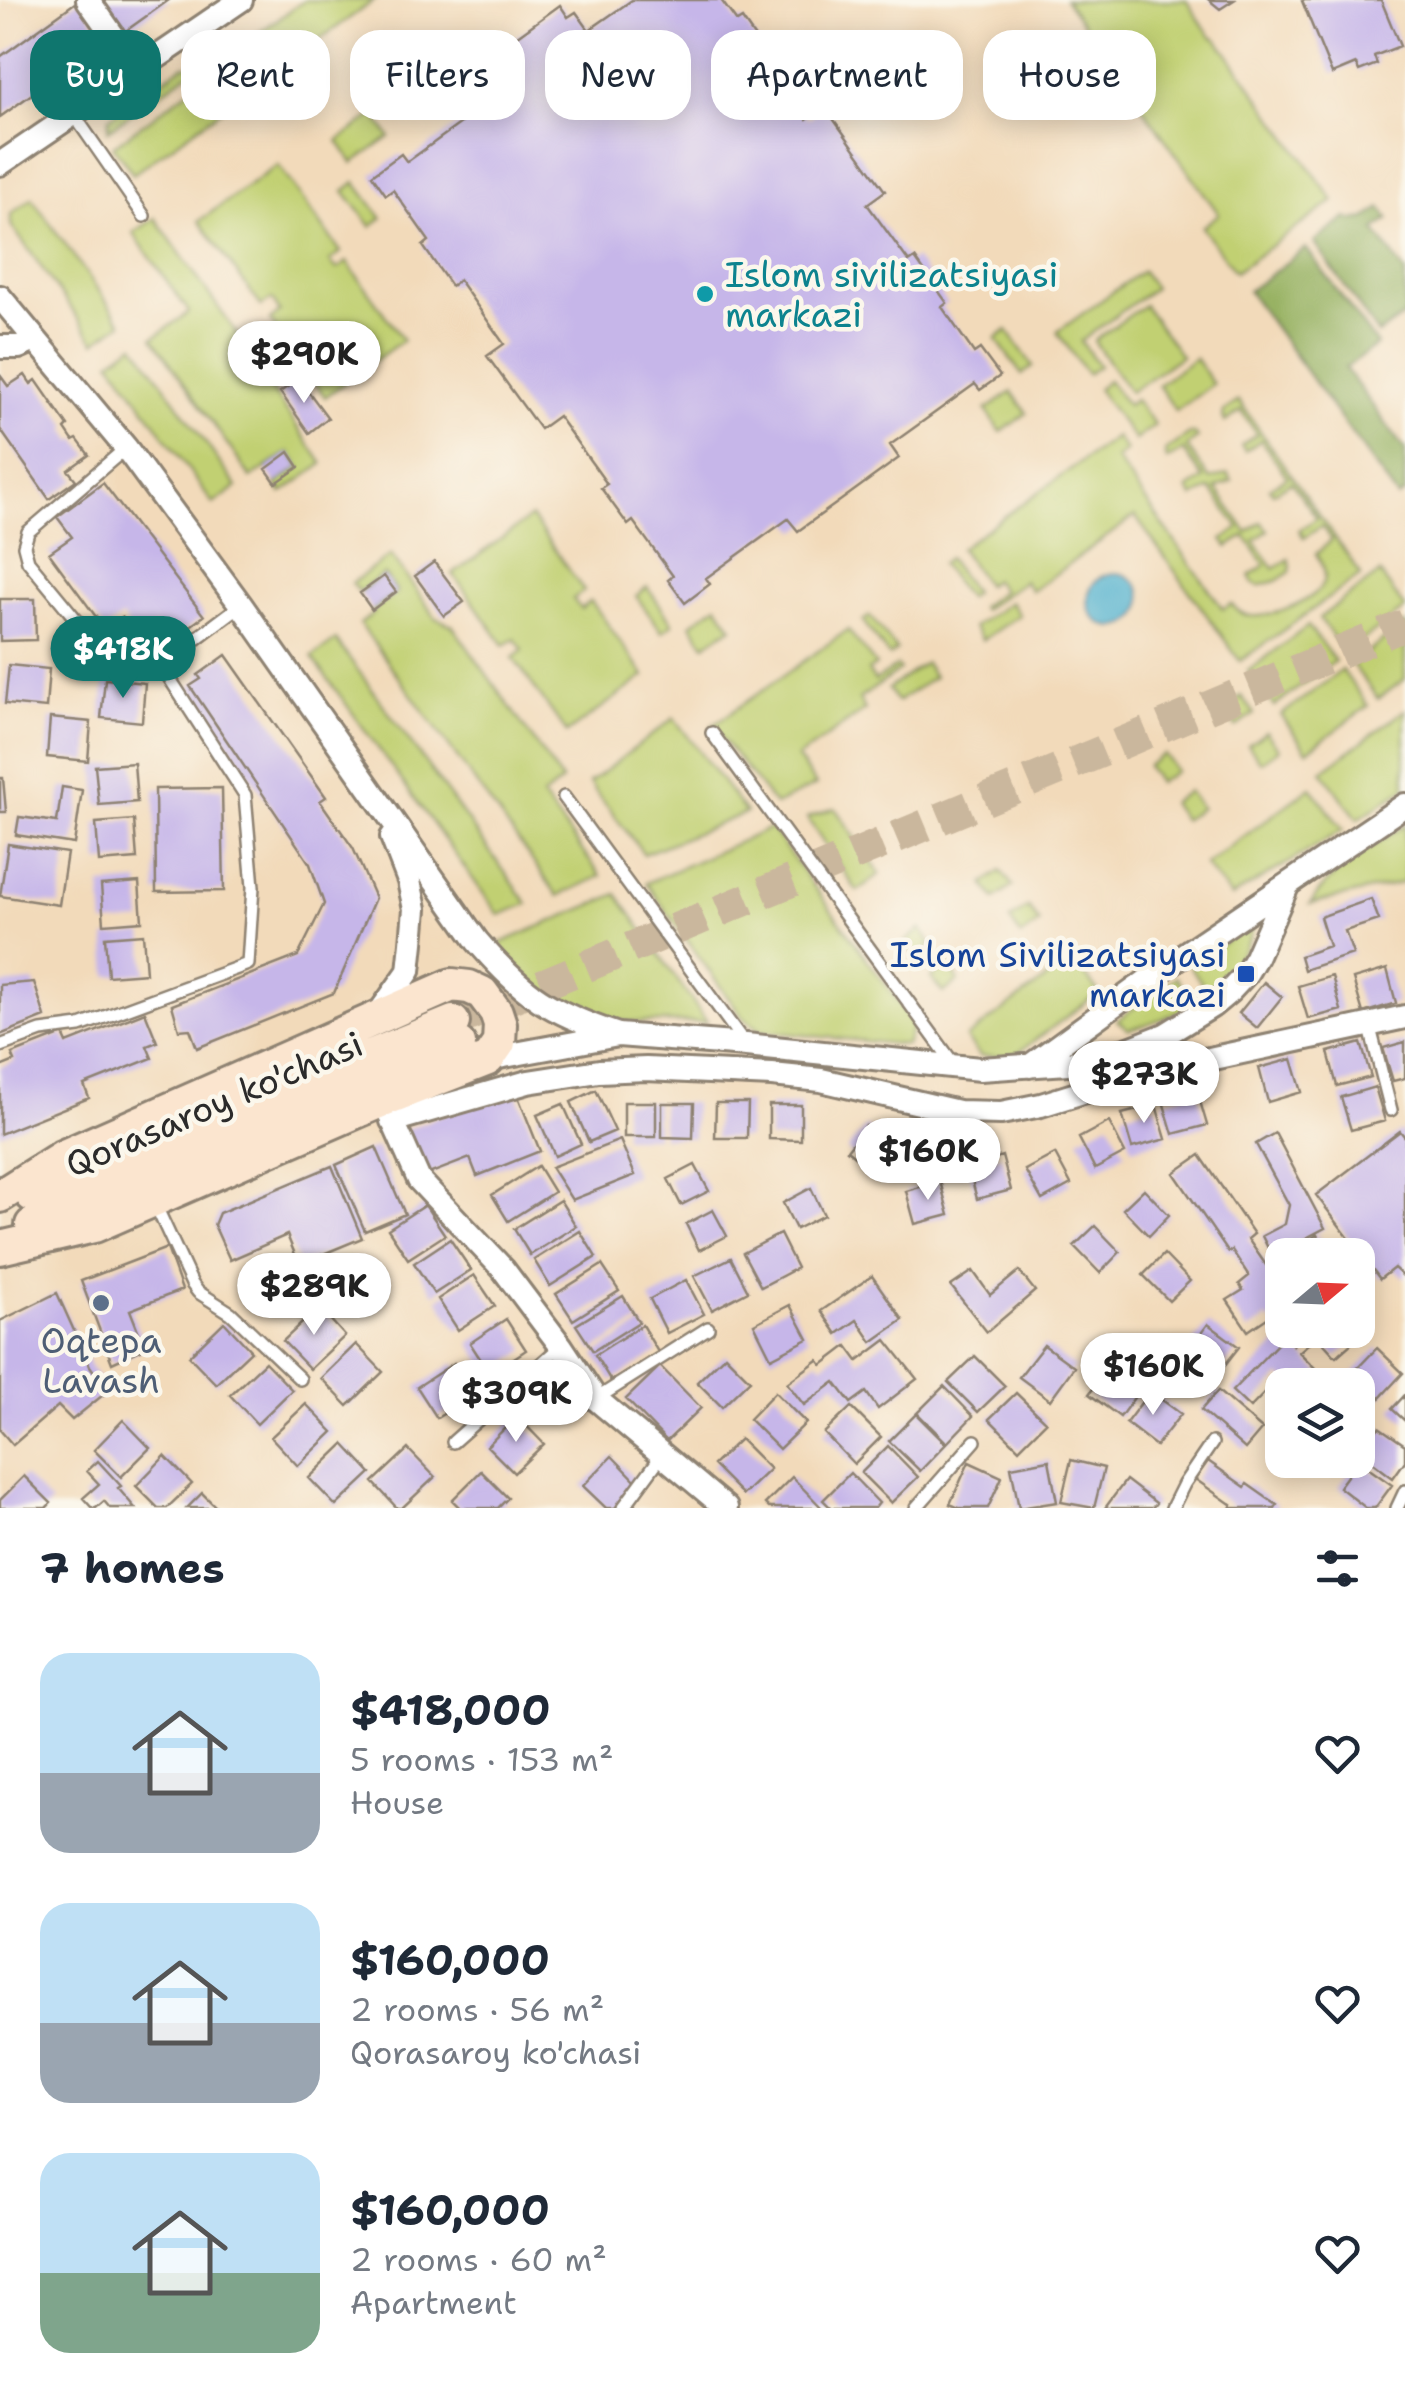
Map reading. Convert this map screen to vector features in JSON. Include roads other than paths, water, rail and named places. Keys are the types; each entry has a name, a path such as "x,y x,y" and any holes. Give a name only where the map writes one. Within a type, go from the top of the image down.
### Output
{"main road":[{"path":"0,1196 62,1157 452,985 469,987 487,997 499,1019 499,1043 466,1042 388,1111 94,1226 0,1248"},
{"name":"Qorasaroy ko'chasi","path":"0,1208 466,1042"},
{"name":"Qorasaroy ko'chasi","path":"0,1238 466,1042"}],"street":[{"path":"88,0 109,30"},
{"path":"161,55 241,0"},
{"path":"0,164 66,120"},
{"path":"0,298 126,448 477,941 534,998 577,1021 618,1035"},
{"path":"0,347 19,347 35,340"},
{"path":"374,1019 409,971 414,909 380,806"},
{"path":"1030,1066 1177,959 1405,806"},
{"path":"466,1042 618,1035 746,1044 980,1069 1082,1062 1164,1035 1230,991 1246,974 1288,884"},
{"path":"723,1507 596,1398 502,1268 419,1180 388,1111 528,1082 646,1068 821,1080 958,1112 1001,1113 1144,1073 1405,1017"}],"lane":[{"path":"77,120 144,216"},
{"path":"126,448 28,532 24,546 28,561 98,646 146,665 161,665 240,605"},
{"path":"0,1046 40,1030 80,1026 248,964 253,887 244,794 161,665"},
{"path":"712,733 955,1066"},
{"path":"564,798 746,1044"},
{"path":"1369,1024 1391,1110"},
{"path":"153,1200 198,1292 231,1314 300,1379"},
{"path":"596,1398 708,1328"},
{"path":"454,1442 561,1346"},
{"path":"916,1508 975,1441"},
{"path":"1172,1508 1212,1444"},
{"path":"623,1508 662,1455"},
{"path":"1397,1508 1405,1491"}],"water":[{"path":"1115,573 1134,581 1142,600 1134,619 1115,627 1096,619 1088,600 1096,581"}],"tunnel":[{"path":"453,1022 1405,625"}],"place":[{"name":"Islom sivilizatsiyasi markazi","path":"705,294"},
{"name":"Islom Sivilizatsiyasi markazi","path":"1246,974"},
{"name":"Oqtepa Lavash","path":"101,1303"}]}
